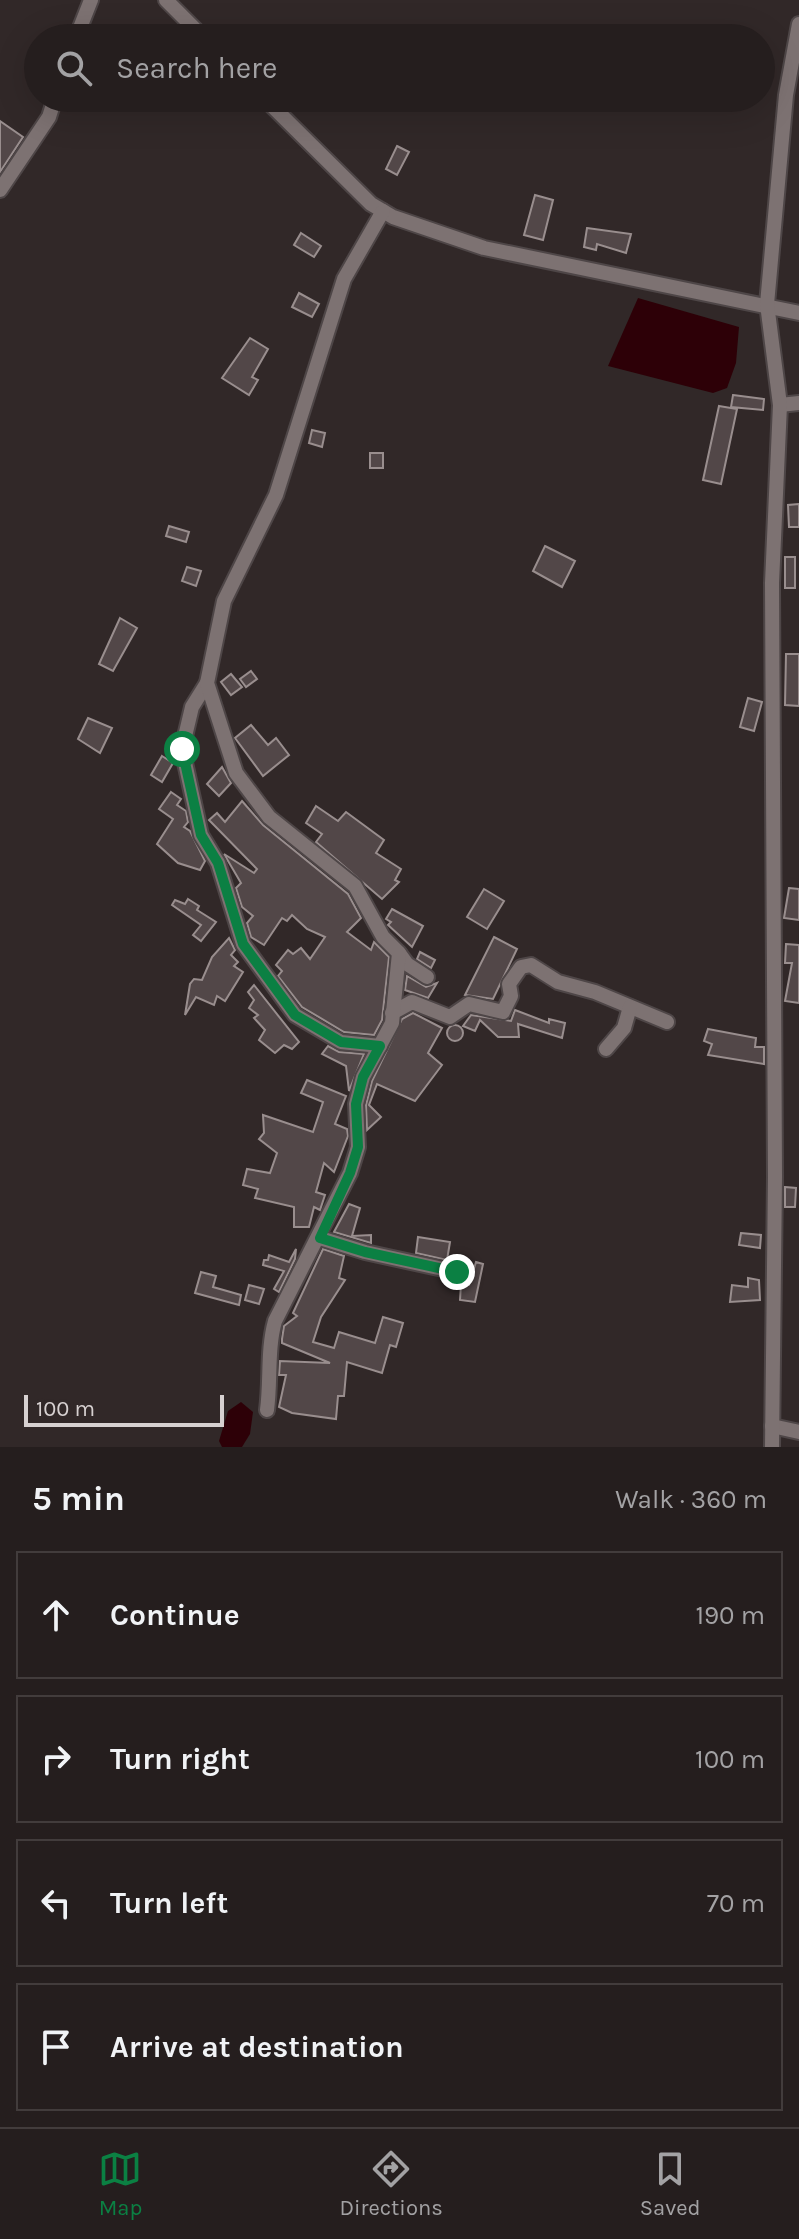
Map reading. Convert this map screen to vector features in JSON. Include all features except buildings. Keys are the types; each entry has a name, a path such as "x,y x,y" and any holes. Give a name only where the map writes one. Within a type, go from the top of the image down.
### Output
{"street":[{"path":"82,24 91,0"},
{"path":"166,0 190,24"},
{"path":"772,1447 775,1177 772,583 780,405 767,304 786,95 799,24"},
{"path":"0,190 51,112"},
{"path":"279,112 383,211 484,248 799,313"},
{"path":"380,1046 341,1042 295,1015 243,944 218,863 201,835 182,749 192,707 207,683 224,601 276,495 344,279 383,211"},
{"path":"780,405 799,403"},
{"path":"207,683 236,773 269,817 355,886 383,937 407,964 427,977"},
{"path":"267,1410 271,1383 269,1343 275,1321 320,1238 350,1173 358,1147 356,1104 363,1077 380,1046 392,1013 399,953"},
{"path":"392,1013 412,1002 450,1017 469,1004 503,1012 511,996 509,984 521,967 531,965 558,982 667,1022"},
{"path":"606,1049 624,1028 630,1007"},
{"path":"320,1238 365,1252 457,1272"},
{"path":"772,1426 799,1432"}],"shaded area":[{"path":"638,298 739,327 736,363 727,388 713,393 608,366"},
{"path":"241,1402 253,1412 250,1434 242,1447 222,1447 219,1441 228,1411"}],"route":[{"path":"182,749 201,835 218,863 243,944 295,1015 341,1042 380,1046 363,1077 356,1104 358,1147 350,1173 320,1238 365,1252 457,1272"}]}
